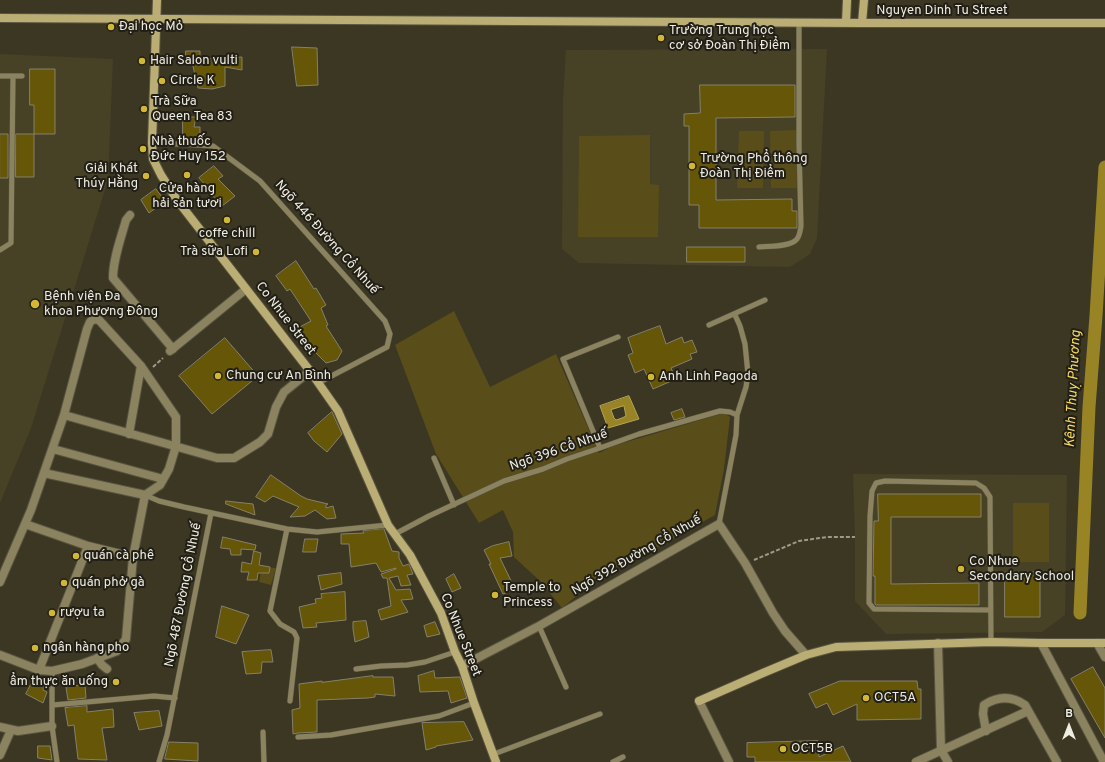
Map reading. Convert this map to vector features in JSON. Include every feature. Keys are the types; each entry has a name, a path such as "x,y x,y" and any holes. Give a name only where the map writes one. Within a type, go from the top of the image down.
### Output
{"street":[{"name":"Co Nhue Street","path":"157,0 155,19 152,143 153,159 177,200 310,371 338,411 388,525 410,555 441,613 495,758"},
{"path":"846,23 847,0"},
{"path":"862,23 864,0"},
{"name":"Nguyen Dinh Tu Street","path":"0,18 799,23 1105,23"},
{"path":"130,215 126,220 116,257 113,278 172,350 246,289"},
{"path":"0,582 32,510 53,449 64,415 87,329 90,322 94,319 99,320 141,366 176,417 176,446 168,469 160,484 144,495 133,557 126,639 116,651 82,664 52,671 39,670 0,656"},
{"path":"129,434 141,366"},
{"path":"64,415 217,458 234,458 260,442 268,434 276,407 284,392 310,371"},
{"path":"53,449 163,480"},
{"path":"44,473 144,495"},
{"path":"25,524 88,546 133,557"},
{"path":"719,524 745,563 773,613 785,631 806,655"},
{"name":"Ngõ 392 Đường Cổ Nhuế","path":"462,666 538,626 719,524"},
{"path":"39,670 88,546"},
{"path":"729,762 699,701 806,655 836,648 991,642 1101,643 1105,657"},
{"path":"938,643 941,750 948,762"},
{"path":"1041,643 1104,762"},
{"path":"96,658 107,669"},
{"path":"986,731 983,714 984,705 992,700 1007,698 1018,700 1028,710 1057,762"},
{"path":"916,762 986,731 1028,710"},
{"path":"0,727 18,731 52,726"},
{"path":"0,754 11,730"}],"lane":[{"path":"759,247 790,244 796,241 800,234 799,23"},
{"path":"0,76 22,76"},
{"path":"0,250 11,243 13,76"},
{"name":"Ngõ 446 Đường Cổ Nhuế","path":"152,143 199,144 213,146 260,181 385,321 390,334 387,346 318,383"},
{"path":"709,325 765,300"},
{"path":"719,524 736,435 737,415 746,387 748,374 745,344 735,314"},
{"path":"600,448 564,359 618,337"},
{"name":"Ngõ 396 Cổ Nhuế","path":"395,534 429,516 504,481 543,469 567,459 639,434 720,411 730,412 737,415"},
{"path":"434,458 454,505"},
{"path":"990,610 874,609 869,603 870,516 872,491 876,483 976,483 984,488 990,497 991,642"},
{"path":"144,495 158,501 211,513"},
{"name":"Ngõ 487 Đường Cổ Nhuế","path":"159,762 167,735 175,698 211,513 286,529 317,532 388,525"},
{"path":"286,529 270,611 280,624 294,632 298,638 290,701"},
{"path":"538,626 566,687"},
{"path":"356,669 407,665 424,662 455,652"},
{"path":"52,671 52,726 57,762"},
{"path":"53,705 154,696 175,698"},
{"path":"298,737 331,735 438,716 474,704"},
{"path":"495,758 600,714"},
{"path":"263,732 264,762"},
{"path":"613,762 623,757"}],"path":[{"path":"146,373 172,350"},
{"path":"745,563 799,541 827,537 855,538"}],"shaded area":[{"name":"Trường Phổ thông Đoàn Thị Điểm","path":"827,49 817,238 810,254 790,267 579,263 562,249 563,99 566,50"},
{"name":"Bệnh viện Đa khoa Phương Đông","path":"0,54 113,59 108,180 31,428 0,503"},
{"path":"796,130 797,188 771,188 770,131"},
{"path":"739,131 764,131 763,188 737,188"},
{"path":"650,135 650,184 659,185 658,237 578,237 579,136"},
{"path":"454,311 490,387 556,354 599,453 613,446 724,413 730,417 724,469 715,515 653,550 603,574 562,608 541,582 514,557 513,532 503,510 479,523 436,454 395,345"},
{"path":"629,396 639,419 608,428 600,406","holes":["624,406 626,416 616,420 611,410"]},
{"name":"Co Nhue Secondary School","path":"853,474 1067,475 1065,615 1042,632 886,634 855,601"},
{"path":"1013,503 1049,503 1049,562 1013,562"},
{"path":"262,567 276,568 271,585 259,582"}],"building":[{"path":"292,47 317,48 318,85 297,86"},
{"path":"186,51 200,51 200,59 242,57 242,70 225,67 225,86 212,89 198,88 192,62 186,63"},
{"path":"30,69 55,69 55,134 34,134 34,105 30,105"},
{"path":"700,85 795,85 795,117 716,118 716,200 792,199 792,211 797,211 797,228 699,228 699,205 689,205 689,126 684,126 684,114 700,113"},
{"path":"183,117 196,117 194,127 200,127 200,137 183,138"},
{"path":"0,134 8,134 8,178 0,178"},
{"path":"16,134 34,134 34,177 16,177"},
{"path":"214,166 223,176 218,179 235,196 222,206 199,178"},
{"path":"156,189 165,201 149,213 141,200"},
{"path":"687,247 745,247 745,262 687,262"},
{"path":"296,261 314,289 316,288 326,305 321,308 328,325 326,326 342,351 337,360 326,363 313,350 309,352 297,334 296,329 311,321 290,289 287,291 276,276"},
{"path":"660,326 666,344 682,337 684,343 692,340 697,352 690,354 692,359 671,368 676,379 653,389 644,369 635,373 628,355 633,353 628,338"},
{"name":"Chung cư An Bình","path":"225,338 258,376 212,414 179,376"},
{"path":"682,409 685,417 674,420 671,413"},
{"path":"332,412 342,434 327,452 314,441 308,433"},
{"path":"271,475 307,499 328,504 326,505 326,508 333,506 336,518 327,519 315,510 305,516 290,517 299,507 273,496 265,502 256,497"},
{"path":"878,494 981,494 981,517 891,517 891,584 979,583 979,605 875,604 875,576 873,576 874,521 878,521"},
{"path":"226,501 253,504 255,515 226,504"},
{"path":"384,529 392,551 399,552 399,558 403,566 409,564 413,574 407,575 411,585 401,586 398,576 389,578 396,590 410,589 413,599 401,600 408,612 381,620 378,610 391,606 387,578 383,578 381,574 396,568 381,572 376,563 351,567 349,544 341,544 341,534 364,533 363,531"},
{"path":"223,537 256,545 255,550 241,549 241,555 231,555 230,549 221,548"},
{"path":"305,539 318,539 316,552 303,552"},
{"path":"509,542 512,556 500,558 515,589 503,594 484,550 492,546"},
{"path":"254,551 261,553 259,565 270,567 269,573 258,573 257,580 247,580 249,572 241,572 242,562 251,564"},
{"path":"1005,572 1040,572 1040,617 1005,617"},
{"path":"341,573 342,584 321,590 318,576"},
{"path":"454,574 461,588 452,592 446,579"},
{"path":"345,592 346,620 316,623 317,627 303,628 299,607 316,603 315,599 322,598 321,594"},
{"path":"222,606 249,615 236,644 216,637"},
{"path":"366,621 369,637 355,642 353,622"},
{"path":"435,622 440,634 427,637 424,626"},
{"path":"271,650 273,662 262,662 261,673 246,674 242,652"},
{"path":"1093,667 1105,688 1105,738 1071,679"},
{"path":"434,671 435,678 460,677 467,698 451,703 448,691 420,692 418,676"},
{"path":"36,675 44,683 43,690 47,692 43,703 26,694"},
{"path":"373,676 393,677 395,696 375,694 375,697 368,698 317,700 317,732 293,734 292,710 300,708 299,684"},
{"name":"OCT5A","path":"840,681 917,681 918,689 921,689 921,719 857,720 857,704 833,715 827,703 816,708 809,694"},
{"path":"85,685 86,698 68,700 66,687"},
{"path":"87,706 87,712 113,709 114,727 102,728 107,760 78,759 74,725 68,726 65,708"},
{"path":"159,711 162,726 139,730 134,713"},
{"path":"464,722 473,740 436,746 426,750 422,723"},
{"name":"OCT5B","path":"818,741 819,757 843,746 851,762 755,762 755,757 747,757 747,743"},
{"path":"169,742 198,743 198,761 165,759"},
{"path":"38,746 50,746 52,760 38,758"}],"waterway":[{"name":"Kênh Thuỵ Phương","path":"1080,613 1089,407 1105,167"}],"place":[{"name":"Đại học Mỏ","path":"111,27"},
{"name":"Trường Trung học cơ sở Đoàn Thị Điểm","path":"661,38"},
{"name":"Hair Salon vulti","path":"142,61"},
{"name":"Circle K","path":"162,81"},
{"name":"Trà Sữa Queen Tea 83","path":"144,109"},
{"name":"Nhà thuốc Đức Huy 152","path":"143,149"},
{"name":"Trường Phổ thông Đoàn Thị Điểm","path":"692,166"},
{"name":"Cửa hàng hải sản tươi","path":"187,175"},
{"name":"Giải Khát Thúy Hằng","path":"146,176"},
{"name":"coffe chill","path":"227,220"},
{"name":"Trà sữa Lofi","path":"256,252"},
{"name":"Bệnh viện Đa khoa Phương Đông","path":"35,304"},
{"name":"Chung cư An Bình","path":"218,376"},
{"name":"Anh Linh Pagoda","path":"651,377"},
{"name":"quán cà phê","path":"76,556"},
{"name":"Co Nhue Secondary School","path":"961,569"},
{"name":"quán phở gà","path":"64,583"},
{"name":"Temple to Princess","path":"495,595"},
{"name":"rượu ta","path":"52,613"},
{"name":"ngân hàng pho","path":"35,648"},
{"name":"ẩm thực ăn uống","path":"116,682"},
{"name":"OCT5A","path":"866,698"},
{"name":"OCT5B","path":"783,749"}]}
